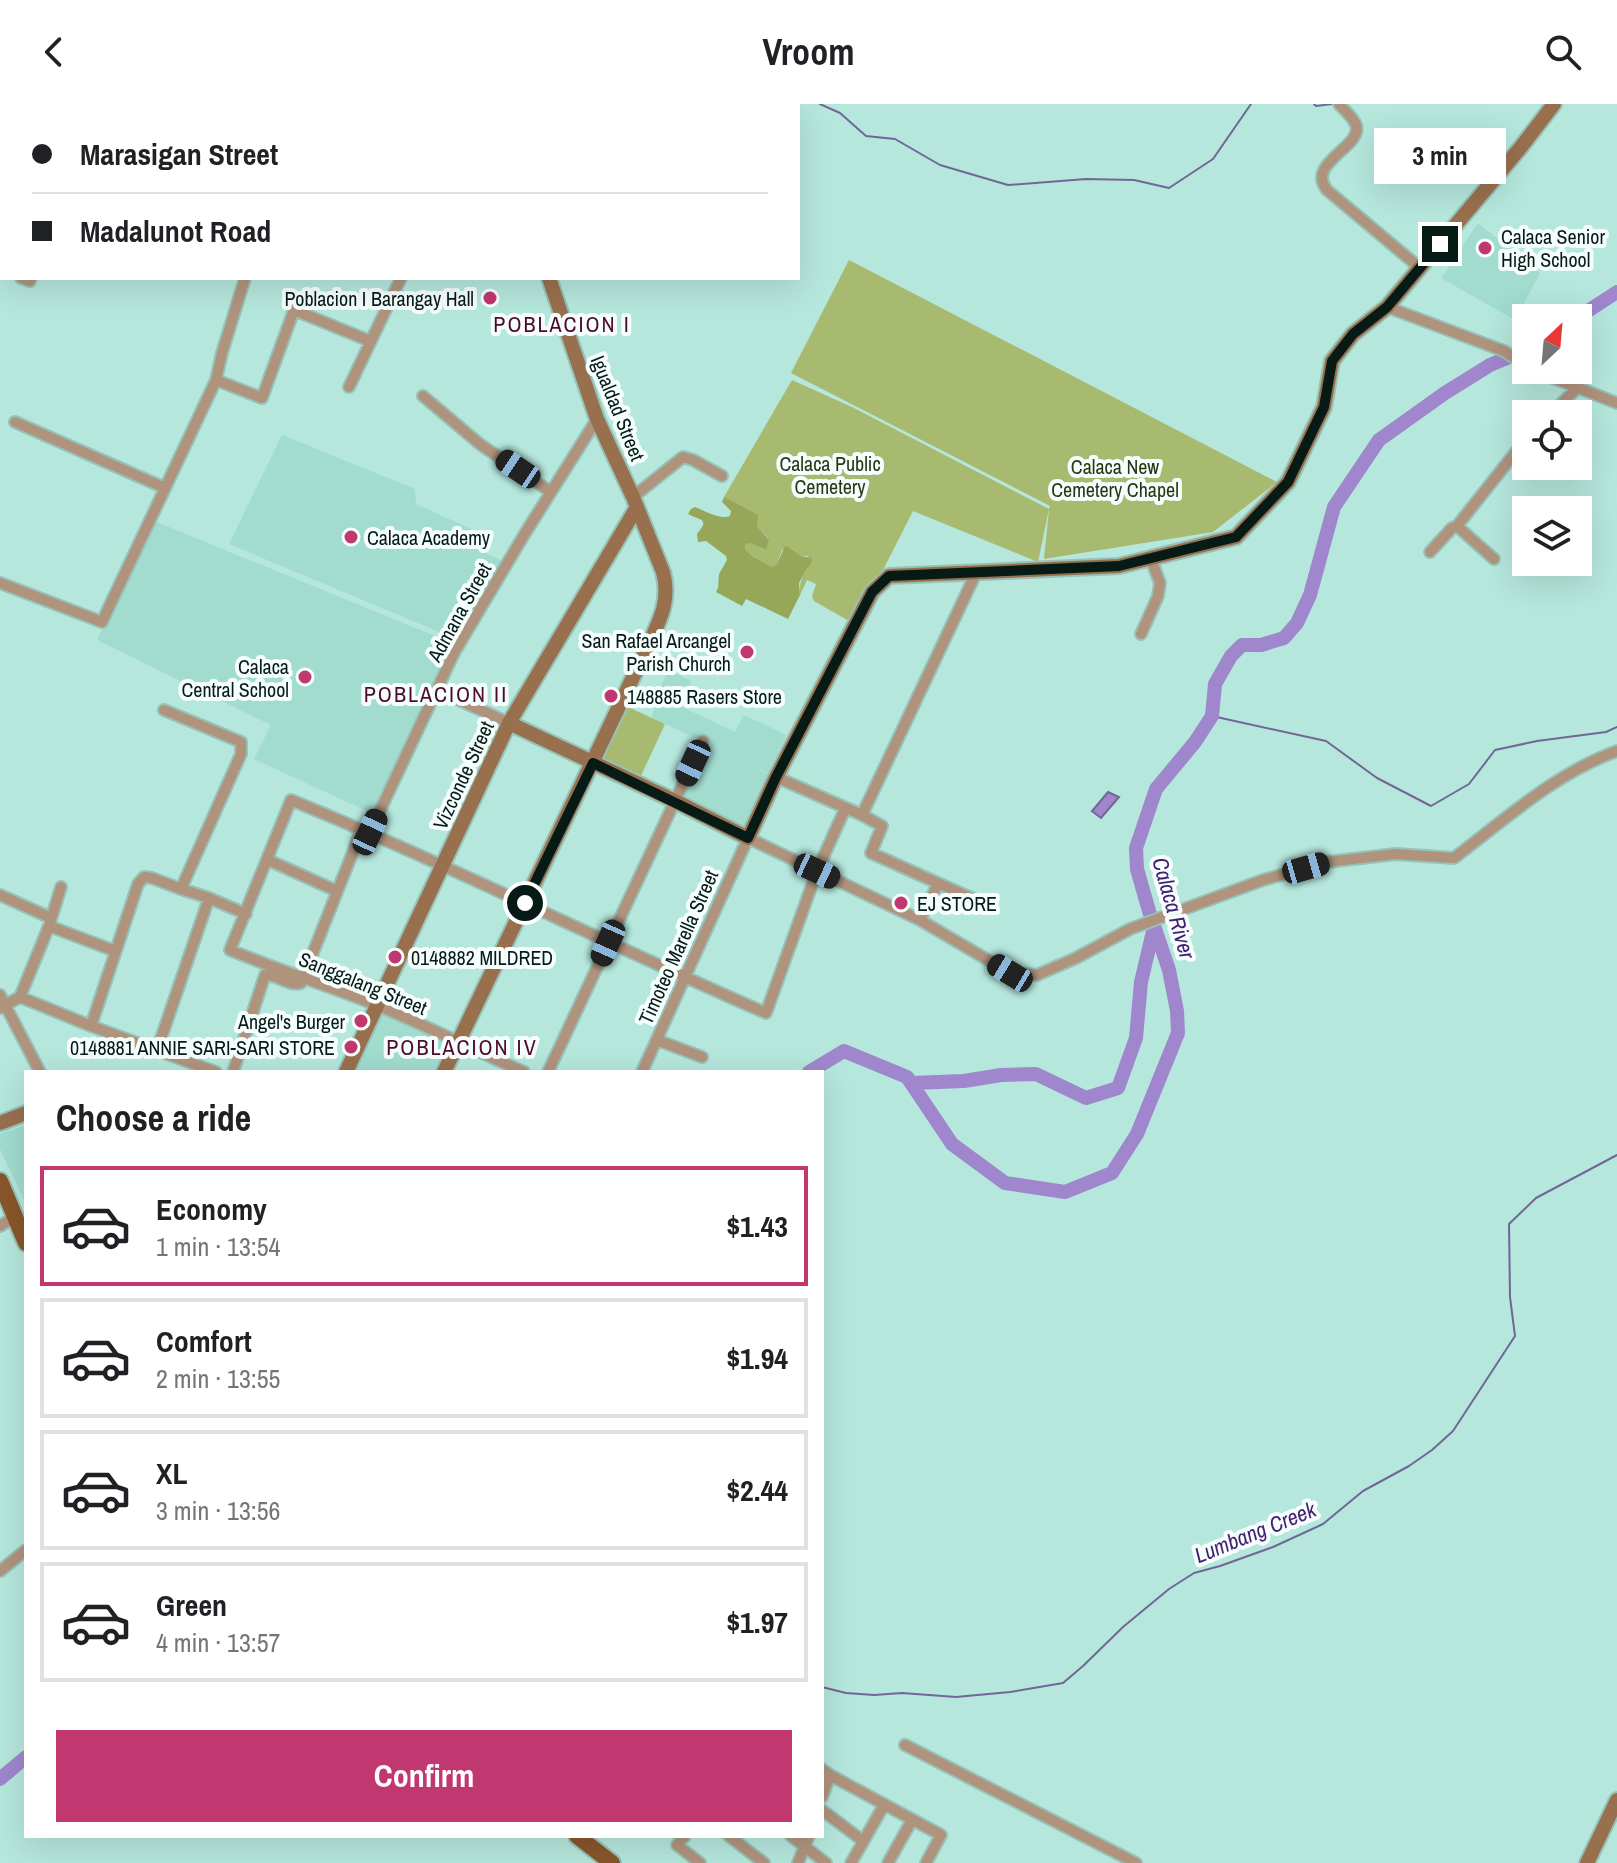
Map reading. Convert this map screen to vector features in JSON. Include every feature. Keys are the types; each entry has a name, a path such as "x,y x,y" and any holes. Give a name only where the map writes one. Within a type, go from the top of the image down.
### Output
{"main road":[{"path":"509,723 748,838 776,777 872,592 889,576 1119,566 1236,537 1288,482 1324,407 1332,361 1353,334 1387,307 1554,104"},
{"name":"Igualdad Street","path":"445,1070 593,763 666,602 663,572 597,419 550,280"},
{"name":"Vizconde Street","path":"347,1070 509,723 635,502"},
{"path":"0,1123 24,1114"},
{"path":"0,1181 24,1238"},
{"path":"1587,1863 1617,1800"},
{"path":"580,1838 612,1863"}],"street":[{"path":"1339,104 1355,122 1357,129 1354,137 1331,160 1321,177 1322,183 1420,268"},
{"path":"0,583 102,622 216,380 244,280"},
{"path":"349,387 400,280"},
{"path":"1387,307 1512,356"},
{"path":"216,380 262,398 294,310 370,341"},
{"path":"1567,384 1617,403"},
{"path":"1565,400 1577,388"},
{"path":"423,396 481,445 551,492"},
{"name":"Admana Street","path":"304,977 337,891 462,640 597,419"},
{"path":"15,422 165,488"},
{"path":"635,502 683,457 722,476"},
{"path":"1430,552 1457,526 1512,457"},
{"path":"1457,526 1494,559"},
{"path":"1141,634 1158,596 1160,583 1151,559"},
{"path":"862,815 977,571"},
{"path":"437,690 509,723"},
{"path":"164,710 241,742 241,754 181,889"},
{"path":"549,1070 703,741"},
{"path":"748,838 920,920 1010,973 1037,975 1130,929 1263,880 1327,862 1396,854 1454,858 1548,785 1593,760 1617,751"},
{"path":"776,777 882,826 871,853 980,902"},
{"path":"91,1026 138,884 144,877 209,898 246,914 291,800 443,865 766,1013 817,871 845,809"},
{"name":"Timoteo Marella Street","path":"643,1070 748,838"},
{"path":"268,860 337,891"},
{"path":"920,920 938,884"},
{"path":"20,997 61,887"},
{"path":"0,895 115,951"},
{"path":"157,1050 209,898"},
{"name":"Sanggalang Street","path":"246,914 230,950 377,1005 519,1070"},
{"path":"234,1070 265,975 298,985 304,977"},
{"path":"39,1070 2,1003 20,997 211,1070"},
{"path":"657,1040 702,1057"},
{"path":"0,1226 16,1216"},
{"path":"0,1571 24,1552"},
{"path":"905,1745 1136,1863"},
{"path":"826,1772 941,1835 926,1863"},
{"path":"851,1863 884,1805"},
{"path":"824,1812 863,1841"},
{"path":"888,1863 912,1820"},
{"path":"683,1838 677,1845 700,1863"},
{"path":"732,1838 764,1863"},
{"path":"798,1863 807,1841 826,1863"}],"shaded area":[{"name":"Calaca Senior High School","path":"1478,223 1540,273 1524,304 1512,304 1512,318 1441,278"},
{"name":"Calaca Academy","path":"282,435 415,489 416,504 473,530 466,544 505,562 456,639 229,544"},
{"name":"Calaca Central School","path":"152,520 452,643 371,813 254,759 271,725 97,640"},
{"path":"669,670 691,681 680,706 735,732 744,715 786,735 768,773 739,760 772,776 745,832 681,801 708,744 651,717 661,695 658,692"},
{"path":"1108,792 1119,797 1101,818 1092,811"},
{"path":"380,1012 448,1044 435,1070 352,1070"},
{"path":"24,1126 24,1200 0,1149 0,1134"}],"green space":[{"name":"Calaca New Cemetery Chapel","path":"849,260 1277,482 1213,532 1044,559 1050,506 791,373"},
{"name":"Calaca Public Cemetery","path":"792,380 854,408 1049,509 1038,562 913,511 879,578 875,577 849,621 814,601 812,596 816,584 807,580 800,595 802,578 811,564 808,556 801,556 790,548 782,550 777,564 772,567 752,556 745,549 745,544 751,542 765,550 768,538 757,526 757,518 724,497"},
{"path":"724,497 758,515 757,526 769,540 766,550 751,543 745,544 745,549 752,556 772,567 777,564 785,546 801,556 812,558 799,583 800,595 788,619 746,599 742,606 716,592 726,556 706,541 698,542 697,534 703,522 688,514 695,507 717,516 730,516 731,511 722,502"},
{"path":"628,707 665,724 639,780 605,764 603,759"}],"waterway":[{"path":"820,104 840,113 866,136 895,139 940,165 1008,185 1086,179 1134,180 1169,188 1213,159 1251,104"},
{"path":"1314,104 1332,104"},
{"name":"Calaca River","path":"1592,308 1617,292"},
{"name":"Calaca River","path":"812,1070 844,1051 907,1077 952,1144 1005,1183 1065,1192 1112,1173 1137,1134 1178,1033 1169,970 1137,869 1136,848 1156,789 1212,716 1215,684 1231,656 1242,645 1261,645 1284,638 1297,623 1310,595 1334,507 1379,440 1445,393 1490,365 1512,356"},
{"path":"1212,716 1326,741 1377,778 1431,806 1469,784 1495,750 1606,732 1617,727"},
{"path":"911,1083 1036,1074 1086,1098 1118,1088 1136,1038 1141,982 1154,927"},
{"name":"Lumbang Creek","path":"824,1688 846,1693 956,1697 1063,1683 1123,1627 1194,1573 1273,1547 1323,1524 1363,1491 1409,1466 1453,1431 1515,1336 1510,1297 1509,1224 1536,1198 1617,1155"},
{"name":"Calaca River","path":"0,1779 24,1759"}],"place":[{"name":"Calaca Senior High School","path":"1485,248"},
{"name":"Poblacion I Barangay Hall","path":"490,298"},
{"name":"Calaca Academy","path":"351,537"},
{"name":"San Rafael Arcangel Parish Church","path":"747,652"},
{"name":"Calaca Central School","path":"305,677"},
{"name":"148885 Rasers Store","path":"611,696"},
{"name":"EJ STORE","path":"901,903"},
{"name":"0148882 MILDRED","path":"395,957"},
{"name":"Angel's Burger","path":"361,1021"},
{"name":"0148881 ANNIE SARI-SARI STORE","path":"351,1047"}],"district":[{"name":"POBLACION I","path":"562,324"},
{"name":"POBLACION II","path":"436,694"},
{"name":"POBLACION IV","path":"462,1047"}],"route":[{"path":"525,903 593,763 748,838 776,777 872,592 889,576 1119,566 1236,537 1288,482 1324,407 1332,361 1353,334 1387,307 1440,244"}]}
